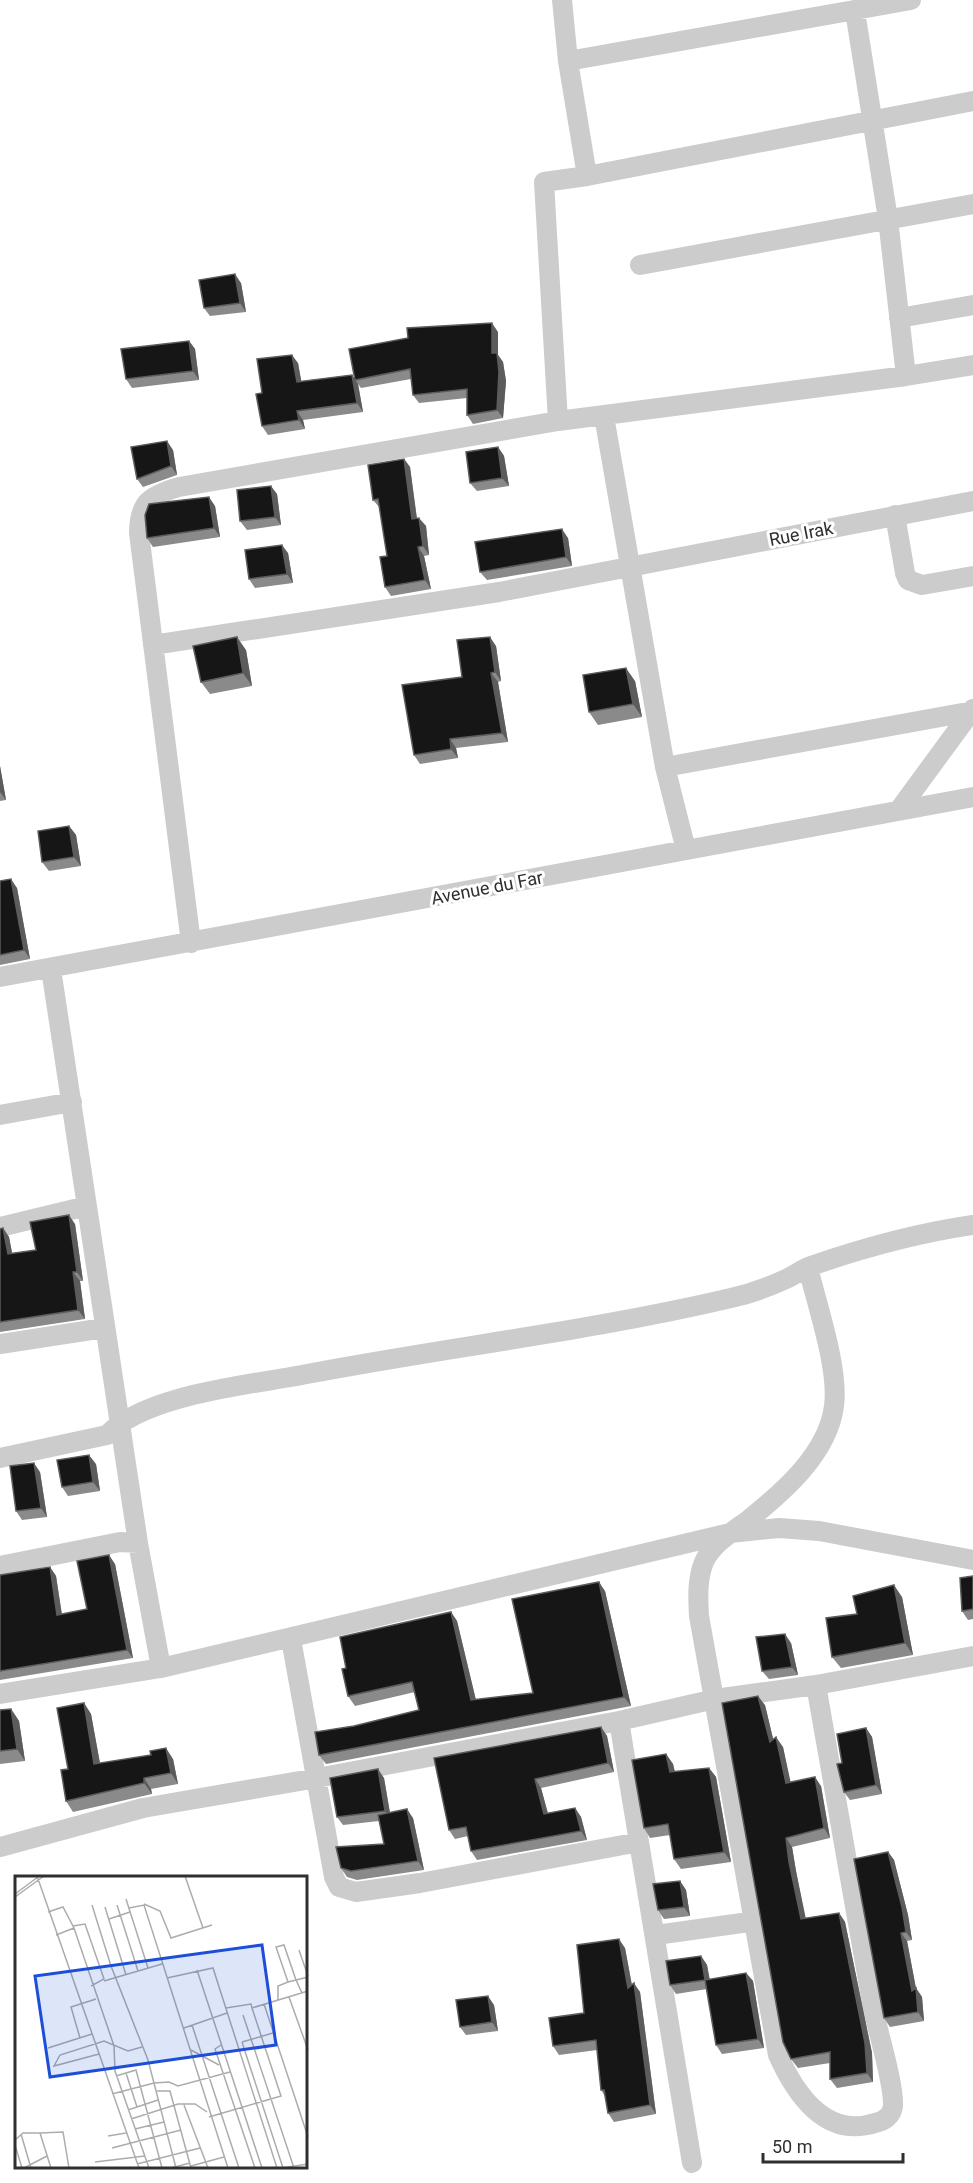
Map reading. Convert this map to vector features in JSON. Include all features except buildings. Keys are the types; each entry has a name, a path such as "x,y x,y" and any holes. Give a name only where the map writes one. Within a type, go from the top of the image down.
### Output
{"street":[{"path":"562,0 568,61 587,176"},
{"path":"568,61 911,0"},
{"path":"855,11 870,122 888,219 906,376"},
{"path":"558,421 544,182 587,176 973,101"},
{"path":"640,265 973,204"},
{"path":"899,318 973,305"},
{"path":"191,943 139,517 146,504 159,493 191,485 558,421 906,376 973,365"},
{"path":"604,416 665,767 686,850"},
{"name":"Rue Irak","path":"153,645 415,606 629,568 973,501"},
{"path":"895,515 904,573 908,580 922,585 973,576"},
{"path":"665,767 973,710"},
{"path":"899,810 973,710"},
{"name":"Avenue du Far","path":"0,978 973,797"},
{"path":"51,969 118,1423 161,1668"},
{"path":"0,1115 72,1102"},
{"path":"0,1227 87,1206"},
{"path":"0,1458 107,1435 118,1423 146,1408 210,1392 403,1356 649,1315 733,1297 786,1279 808,1267 913,1237 973,1225"},
{"path":"808,1267 833,1376 834,1408 821,1440 802,1470 784,1490 720,1541 704,1561 698,1594 778,2055 789,2080 807,2104 819,2115 834,2122 853,2126 872,2125 885,2120 893,2107 892,2094 874,2011 816,1685"},
{"path":"0,1344 104,1328"},
{"path":"0,1694 161,1668 730,1533 780,1528 819,1531 973,1560"},
{"path":"0,1566 120,1542 138,1543"},
{"path":"291,1639 334,1877 339,1887 356,1892 501,1870 639,1842"},
{"path":"0,1847 143,1808 619,1721 715,1699 816,1685 973,1656"},
{"path":"619,1721 692,2163"},
{"path":"656,1935 756,1921"}]}
